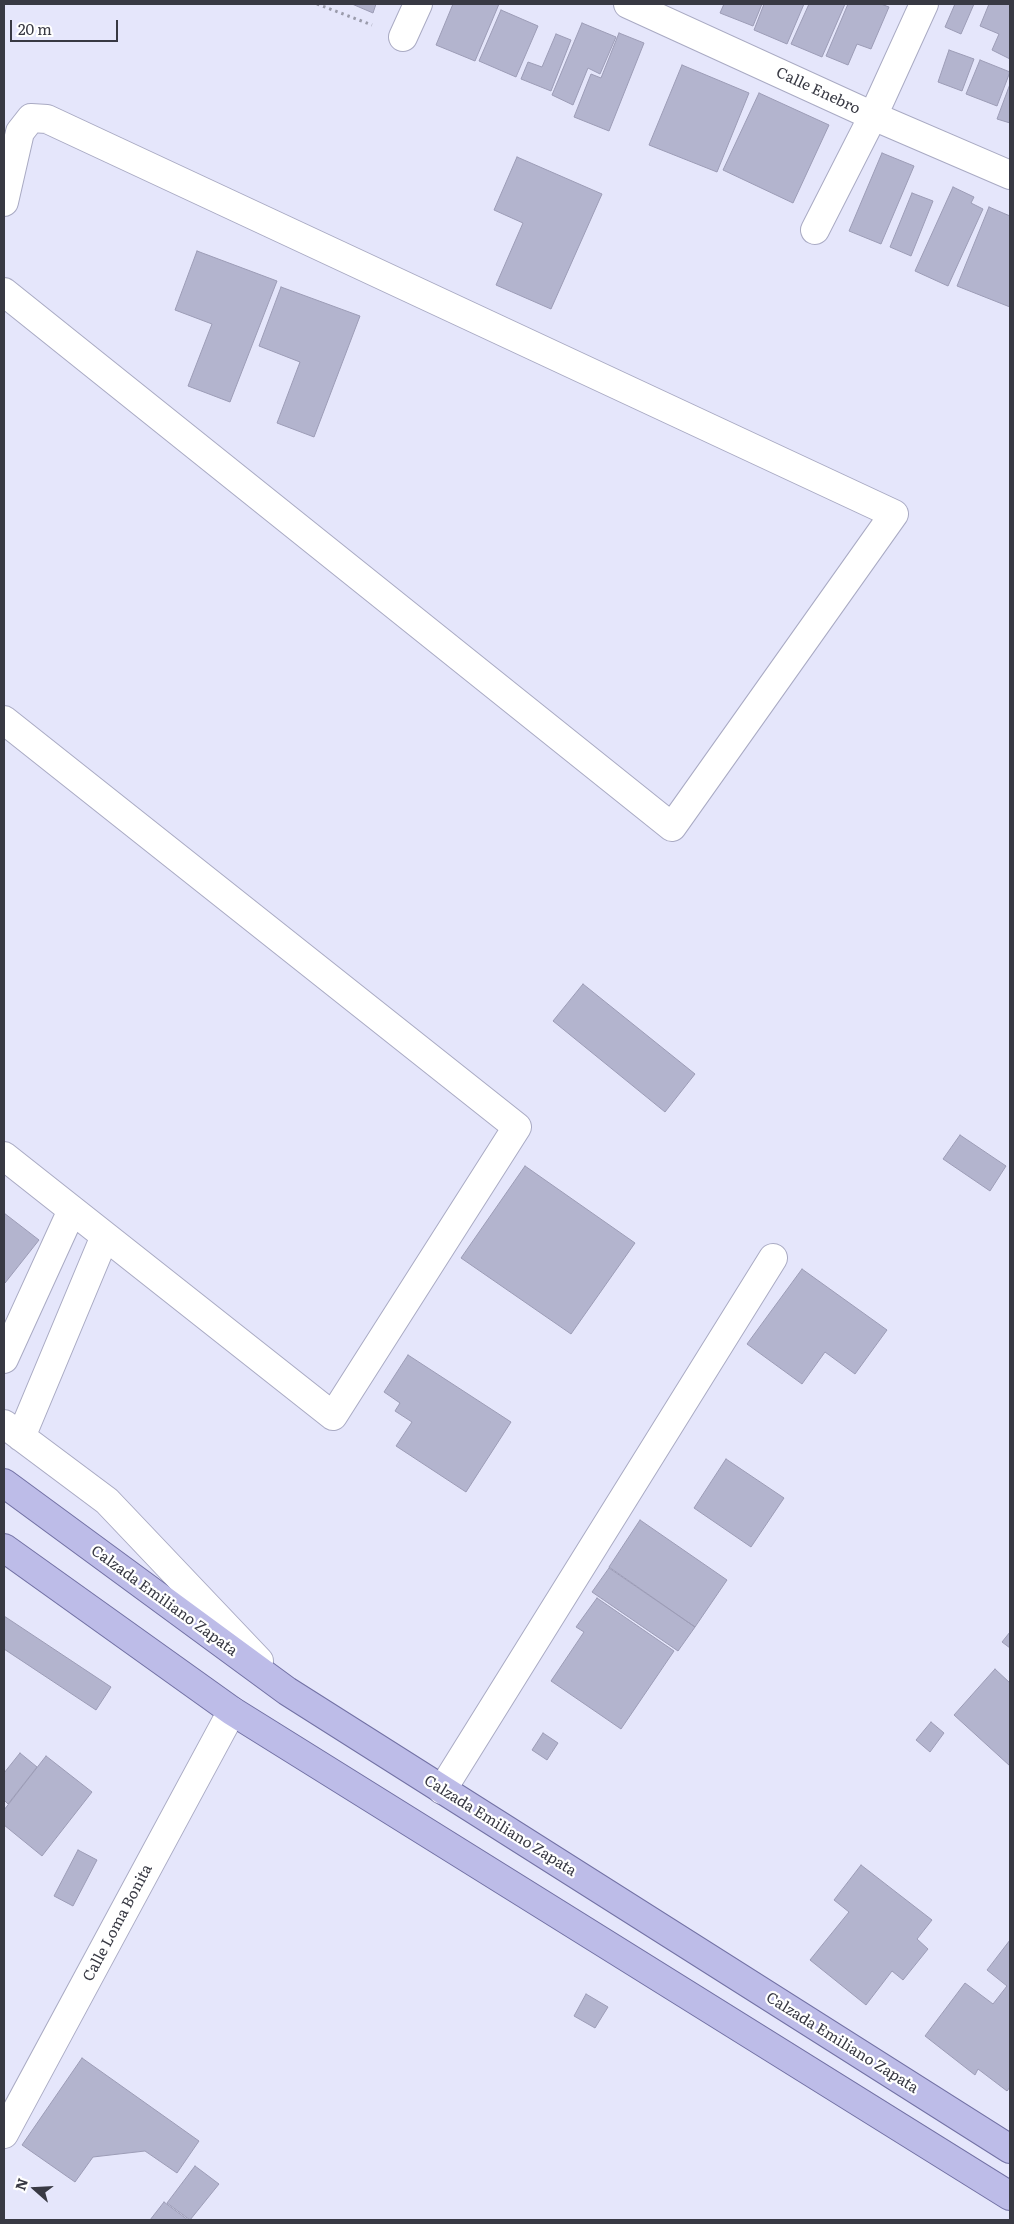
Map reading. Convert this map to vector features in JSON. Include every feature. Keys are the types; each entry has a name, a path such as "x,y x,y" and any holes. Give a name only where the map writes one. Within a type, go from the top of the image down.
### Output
{"main road":[{"name":"Calzada Emiliano Zapata","path":"4,1483 287,1691 1010,2149"},
{"path":"4,1548 232,1711 1010,2196"}],"street":[{"path":"403,37 418,4"},
{"name":"Calle Enebro","path":"628,4 873,116 1010,175"},
{"path":"815,230 873,116 924,4"},
{"path":"4,202 20,132 31,118 47,119 894,514 672,827 4,292"},
{"path":"4,720 517,1127 333,1416 4,1156"},
{"path":"4,1359 72,1210"},
{"path":"105,1236 12,1431 107,1501 287,1691"},
{"path":"442,1790 773,1258"},
{"name":"Calle Loma Bonita","path":"4,2134 232,1711"}],"path":[{"path":"317,4 403,37"}],"building":[{"path":"352,4 376,4 373,13"},
{"path":"453,4 499,4 475,61 436,45"},
{"path":"724,4 762,4 753,26 720,13"},
{"path":"764,4 804,4 787,44 754,30"},
{"path":"809,4 845,4 822,57 791,44"},
{"path":"848,4 881,4 889,7 871,49 857,44 848,65 826,56"},
{"path":"955,4 974,4 961,34 945,27"},
{"path":"989,4 1010,4 1010,59 992,50 999,34 980,26"},
{"path":"501,10 538,26 516,77 479,61"},
{"path":"582,23 616,37 600,74 588,68 573,105 552,95"},
{"path":"619,33 644,43 609,131 574,117 591,74 601,78"},
{"path":"556,34 571,40 551,91 521,79 528,62 542,67"},
{"path":"949,50 974,59 962,91 938,82"},
{"path":"980,60 1010,72 997,106 966,94"},
{"path":"682,65 749,93 717,172 649,145"},
{"path":"1010,84 1010,123 997,119"},
{"path":"759,93 829,125 793,203 723,170"},
{"path":"882,153 914,166 881,244 849,231"},
{"path":"517,157 602,194 551,309 496,285 523,223 494,210"},
{"path":"953,187 974,197 971,203 983,209 948,286 915,271"},
{"path":"912,193 933,201 911,256 890,247"},
{"path":"989,207 1010,216 1010,307 957,286"},
{"path":"197,251 277,281 230,402 188,386 212,324 175,310"},
{"path":"281,287 360,316 314,437 277,423 300,362 259,346"},
{"path":"583,984 695,1074 665,1112 553,1021"},
{"path":"960,1135 1006,1166 990,1191 943,1159"},
{"path":"525,1166 635,1243 571,1334 461,1258"},
{"path":"4,1213 39,1240 5,1283 4,1282"},
{"path":"802,1269 887,1330 855,1374 825,1352 802,1384 747,1344"},
{"path":"408,1355 511,1422 466,1492 396,1446 412,1422 395,1411 400,1403 384,1392"},
{"path":"726,1459 784,1498 751,1547 694,1508"},
{"path":"640,1520 727,1580 695,1627 609,1567"},
{"path":"609,1568 695,1627 678,1651 592,1592"},
{"path":"597,1598 674,1651 621,1729 551,1681 584,1632 576,1627"},
{"path":"4,1616 111,1687 96,1710 4,1649"},
{"path":"1010,1632 1010,1648 1002,1642"},
{"path":"995,1669 1010,1683 1010,1766 954,1715"},
{"path":"931,1722 944,1733 930,1752 916,1740"},
{"path":"543,1733 558,1743 547,1760 532,1750"},
{"path":"20,1753 37,1767 8,1804 4,1800 4,1773"},
{"path":"46,1756 92,1792 42,1856 4,1825 4,1810"},
{"path":"78,1850 97,1860 73,1906 54,1896"},
{"path":"861,1865 932,1920 917,1939 928,1949 903,1980 892,1971 866,2005 810,1960 849,1912 834,1900"},
{"path":"1010,1940 1010,2087 1007,2091 978,2069 975,2075 925,2036 965,1983 993,2004 1007,1986 987,1970"},
{"path":"586,1994 608,2007 595,2028 574,2016"},
{"path":"82,2058 199,2141 177,2173 145,2151 93,2157 75,2182 22,2145"},
{"path":"195,2166 219,2184 190,2220 167,2203"},
{"path":"164,2202 188,2220 150,2220"}]}
